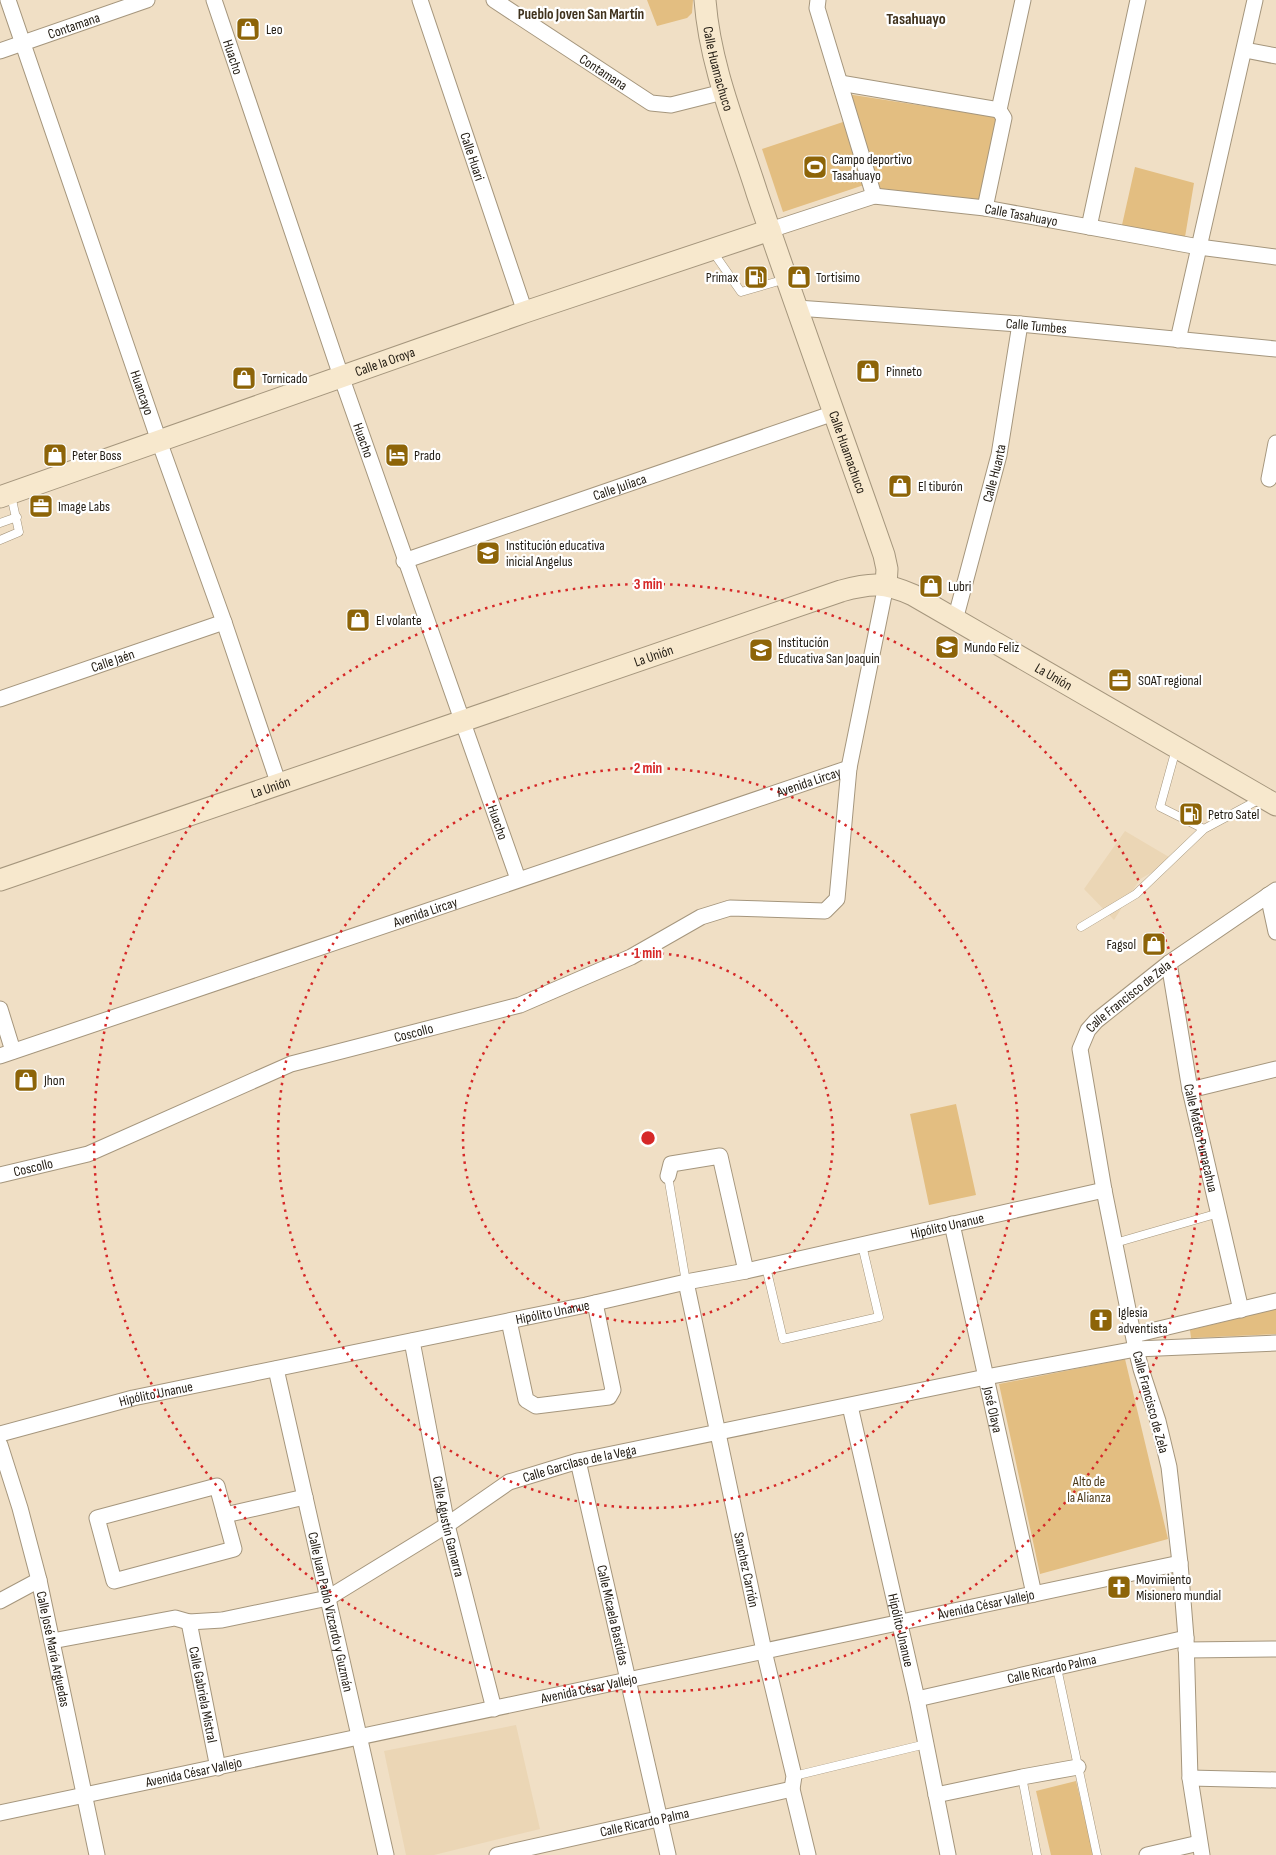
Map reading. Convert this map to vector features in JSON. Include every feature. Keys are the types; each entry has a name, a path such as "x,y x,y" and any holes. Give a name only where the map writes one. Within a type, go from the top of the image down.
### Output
{"street":[{"name":"Huancayo","path":"8,0 279,785"},
{"name":"Contamana","path":"0,51 147,0"},
{"name":"Huacho","path":"214,0 340,376 518,879"},
{"name":"Calle Huari","path":"420,0 525,312"},
{"name":"Contamana","path":"494,0 651,103 671,105 723,92"},
{"name":"Calle Huamachuco","path":"705,0 707,26 723,92 884,555 887,569 886,585 849,768 837,899 825,911"},
{"path":"818,0 817,8 874,196"},
{"path":"985,208 1004,118 999,110 1024,0"},
{"path":"1089,227 1138,0"},
{"path":"1178,340 1255,0"},
{"path":"1245,50 1276,56"},
{"path":"840,84 999,110"},
{"name":"Calle Tasahuayo","path":"770,230 874,196 985,208 1199,247 1276,257"},
{"name":"Calle la Oroya","path":"6,495 340,376 770,230"},
{"name":"Calle Tumbes","path":"798,308 1020,324 1276,349"},
{"name":"Calle Huanta","path":"955,620 999,455 1020,324"},
{"name":"Calle Juliaca","path":"404,561 834,413"},
{"path":"1269,479 1276,443"},
{"name":"La Unión","path":"0,880 279,785 462,720 841,591 861,586 886,585 913,595 1270,801"},
{"name":"Calle Jaén","path":"0,699 224,622"},
{"name":"Avenida Lircay","path":"7,1054 849,768"},
{"path":"1273,892 1276,932"},
{"name":"Calle Francisco de Zela","path":"1201,1849 1190,1778 1186,1644 1180,1563 1169,1467 1135,1342 1104,1190 1080,1049 1088,1030 1096,1021 1169,963 1273,892"},
{"name":"Coscollo","path":"0,1175 88,1154 291,1064 520,1005 631,957 701,917 730,908 825,911"},
{"name":"Calle Mateo Pumacahua","path":"1169,963 1190,1090 1241,1310"},
{"path":"0,1010 7,1054"},
{"path":"1190,1090 1276,1069"},
{"path":"668,1176 671,1164 720,1156 746,1271"},
{"name":"Hipólito Unanue","path":"0,1434 133,1398 595,1303 686,1282 766,1267 1104,1190"},
{"name":"José Olaya","path":"952,1224 1034,1594"},
{"name":"Sanchez Carrión","path":"686,1282 808,1855"},
{"path":"1135,1342 1241,1310 1276,1302"},
{"path":"509,1321 526,1400 536,1406 609,1398 613,1390 595,1303"},
{"name":"Calle Agustín Gamarra","path":"412,1341 447,1525 494,1709"},
{"path":"1135,1342 1276,1343"},
{"name":"Calle Garcilaso de la Vega","path":"52,1641 174,1618 189,1622 222,1620 328,1598 447,1525 509,1482 578,1461 717,1434 986,1377 1135,1342"},
{"name":"Calle Juan Pablo Vizcardo y Guzmán","path":"276,1369 386,1855"},
{"name":"Hipólito Unanue","path":"850,1406 917,1699 948,1855"},
{"name":"Calle José María Arguedas","path":"0,1445 20,1508 39,1580 97,1855"},
{"name":"Calle Micaela Bastidas","path":"578,1461 668,1855"},
{"path":"218,1486 225,1515 234,1549 114,1581 97,1518 218,1486"},
{"path":"225,1515 305,1498"},
{"name":"Avenida César Vallejo","path":"0,1813 1180,1563"},
{"path":"0,1601 39,1580"},
{"name":"Calle Gabriela Mistral","path":"189,1622 218,1768"},
{"name":"Calle Ricardo Palma","path":"917,1699 1057,1668 1186,1644 1276,1649"},
{"path":"936,1795 1078,1767"},
{"path":"1190,1778 1276,1780"},
{"name":"Calle Ricardo Palma","path":"497,1855 659,1818 793,1782"},
{"path":"1147,1855 1201,1849"}],"lane":[{"path":"711,250 741,292 787,279"},
{"path":"0,540 19,532 17,517 6,495"},
{"path":"0,523 17,517"},
{"path":"1177,746 1160,808 1204,830"},
{"path":"1081,927 1136,894 1204,830 1270,801"},
{"path":"668,1176 686,1282"},
{"path":"1116,1243 1219,1213"},
{"path":"766,1267 783,1339 879,1317 862,1245"},
{"path":"1057,1668 1097,1855"},
{"path":"793,1782 926,1744"},
{"path":"1022,1777 1037,1855"}],"shaded area":[{"path":"1125,831 1174,860 1140,879 1114,920 1084,889"},
{"path":"516,1725 540,1829 434,1855 406,1855 384,1751"}],"green space":[{"path":"647,0 693,0 692,13 687,18 657,26"},
{"path":"847,94 1001,118 982,203 876,188"},
{"name":"Campo deportivo Tasahuayo","path":"846,121 867,184 783,212 762,149"},
{"path":"1135,167 1194,183 1185,237 1122,225"},
{"path":"956,1104 976,1195 929,1205 910,1114"},
{"path":"1276,1309 1276,1334 1191,1338 1190,1330"},
{"name":"Alto de la Alianza","path":"1125,1359 1168,1539 1040,1574 999,1384"},
{"path":"1076,1781 1094,1855 1051,1855 1036,1791"}],"place":[{"name":"Leo","path":"248,29"},
{"name":"Campo deportivo Tasahuayo","path":"815,167"},
{"name":"Primax","path":"756,277"},
{"name":"Tortisimo","path":"799,277"},
{"name":"Pinneto","path":"868,371"},
{"name":"Tornicado","path":"244,378"},
{"name":"Peter Boss","path":"55,455"},
{"name":"Prado","path":"397,455"},
{"name":"El tiburón","path":"900,486"},
{"name":"Image Labs","path":"41,506"},
{"name":"Institución educativa inicial Angelus","path":"488,553"},
{"name":"Lubri","path":"931,586"},
{"name":"El volante","path":"358,620"},
{"name":"Mundo Feliz","path":"947,647"},
{"name":"Institución Educativa San Joaquin","path":"761,650"},
{"name":"SOAT regional","path":"1120,680"},
{"name":"Petro Satel","path":"1191,814"},
{"name":"Fagsol","path":"1154,944"},
{"name":"Jhon","path":"26,1080"},
{"name":"Iglesia adventista","path":"1101,1320"},
{"name":"Movimiento Misionero mundial","path":"1119,1587"}],"district":[{"name":"Pueblo Joven San Martín","path":"581,14"},
{"name":"Tasahuayo","path":"916,18"}]}
